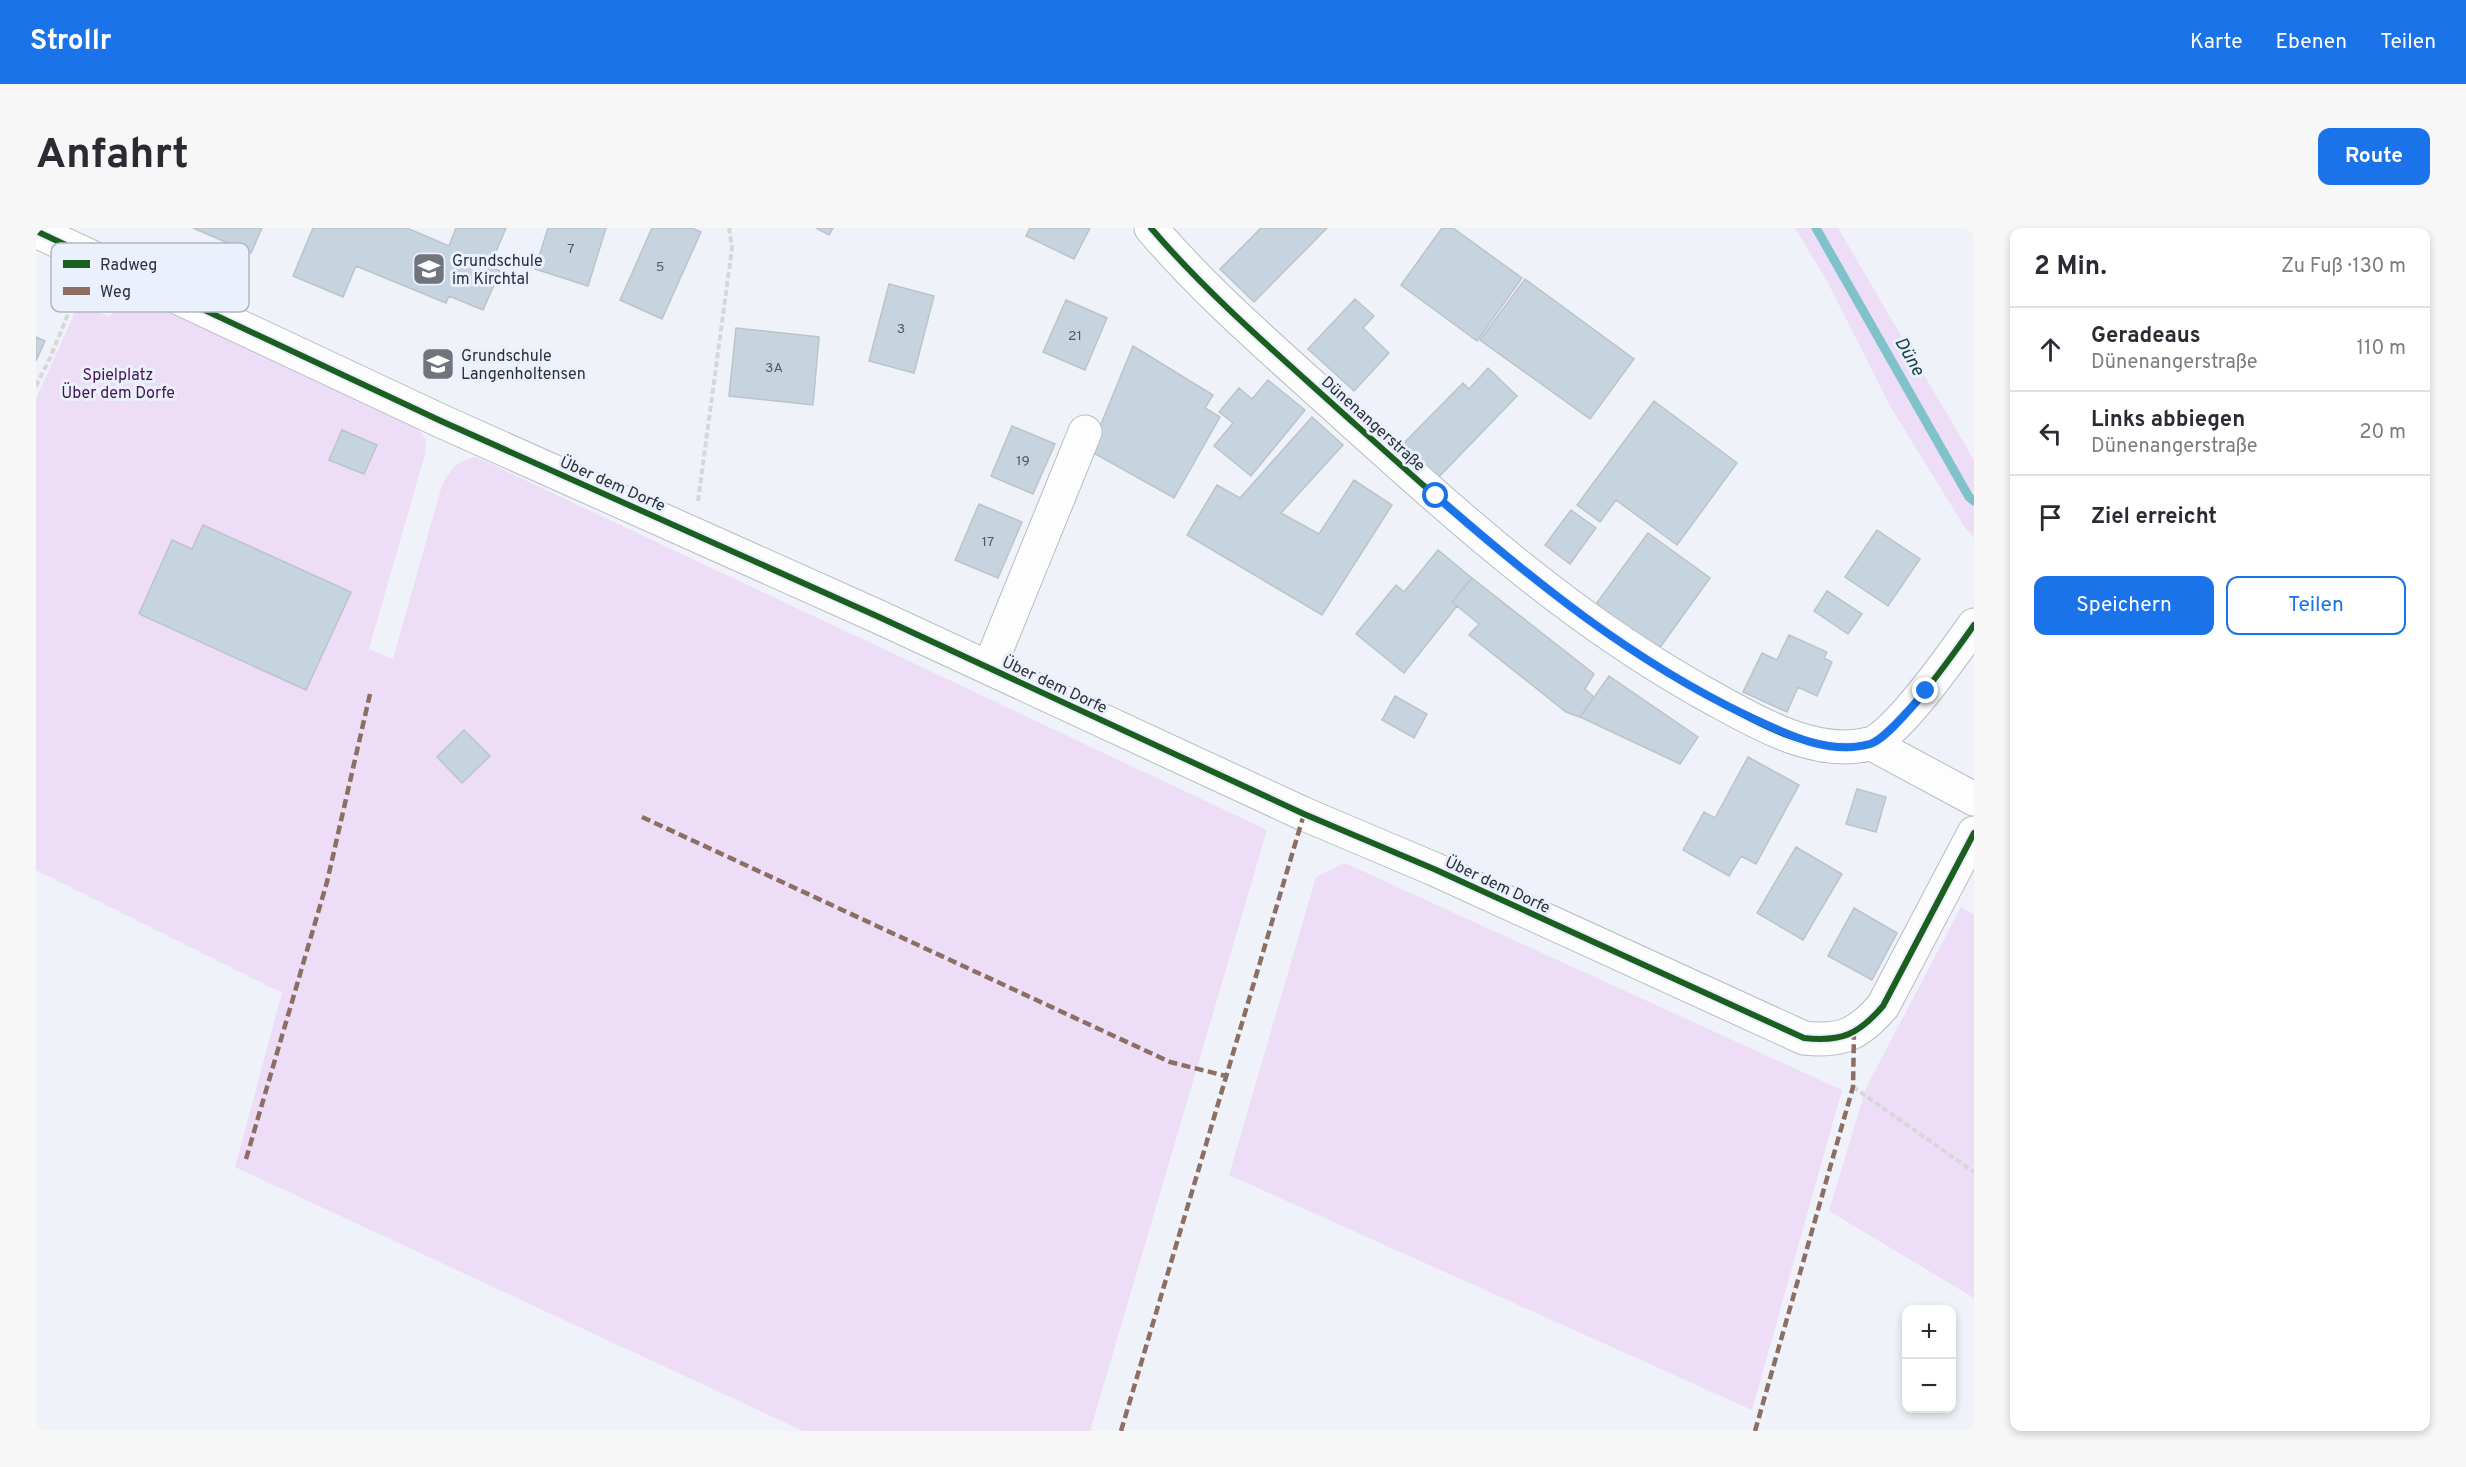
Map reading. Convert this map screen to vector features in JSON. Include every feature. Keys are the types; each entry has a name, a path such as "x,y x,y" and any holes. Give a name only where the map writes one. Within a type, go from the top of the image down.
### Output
{"street":[{"name":"Dünenangerstraße","path":"1151,228 1277,353 1419,481 1532,578 1605,633 1710,697 1796,738 1835,746 1872,744"},
{"name":"Über dem Dorfe","path":"36,231 62,243"},
{"name":"Über dem Dorfe","path":"209,312 441,421 989,668 1304,814 1434,869 1804,1038 1839,1039 1854,1033 1883,1006 1974,832"},
{"path":"989,668 1085,432"},
{"path":"1974,625 1926,691 1896,724 1872,744 1974,799"}],"path":[{"path":"694,534 732,248 729,228"},
{"path":"36,386 69,312"},
{"path":"1853,1087 1974,1172"}],"green space":[{"path":"1795,228 1838,228 1974,460 1974,538 1964,526 1890,406 1827,281"},
{"name":"Spielplatz Über dem Dorfe","path":"75,312 99,312 110,317 112,312 181,312 411,419 426,440 425,454 369,649 393,659 442,485 456,466 476,457 1267,830 1090,1431 803,1431 235,1167 282,993 36,870 36,399"},
{"path":"1345,863 1842,1090 1752,1410 1229,1175 1316,877"},
{"path":"1961,907 1974,915 1974,1298 1829,1211 1866,1088"}],"building":[{"path":"193,228 262,228 251,253 249,243 228,243"},
{"name":"Grundschule im Kirchtal","path":"313,228 407,228 449,246 456,228 506,228 490,266 500,271 483,310 449,296 446,303 356,266 343,297 293,276"},
{"path":"548,228 606,228 588,286 535,269"},
{"path":"652,228 692,228 701,232 662,319 620,300"},
{"path":"816,228 833,228 829,235"},
{"path":"1030,228 1090,228 1074,259 1026,236"},
{"path":"1261,228 1327,228 1254,302 1220,269"},
{"path":"1442,228 1453,228 1522,278 1477,341 1401,285"},
{"path":"1525,279 1634,359 1590,419 1480,340"},
{"path":"889,284 934,296 914,373 869,361"},
{"path":"1355,299 1374,316 1363,328 1389,353 1354,391 1308,349"},
{"path":"1066,300 1107,318 1085,370 1043,352"},
{"path":"736,328 819,337 813,405 729,396"},
{"path":"36,337 45,341 36,361"},
{"path":"1133,346 1213,395 1205,408 1220,417 1174,498 1090,451"},
{"path":"1488,368 1517,396 1436,480 1401,446 1463,383 1469,389"},
{"path":"1268,380 1305,410 1251,476 1214,446 1233,423 1219,412 1239,388 1252,399"},
{"path":"1654,401 1737,463 1677,545 1616,500 1600,522 1577,505"},
{"path":"1312,417 1343,445 1281,513 1319,534 1354,480 1392,505 1322,615 1187,535 1217,485 1240,498"},
{"path":"1012,426 1055,444 1033,494 991,476"},
{"path":"342,430 377,445 364,474 329,460"},
{"path":"979,504 1022,522 998,578 955,560"},
{"path":"1571,510 1596,528 1570,564 1545,545"},
{"path":"203,525 351,592 306,690 139,614 172,540 192,549"},
{"path":"1877,530 1920,559 1888,606 1845,577"},
{"path":"1648,533 1710,578 1659,649 1596,604"},
{"path":"1438,550 1472,578 1452,602 1457,606 1404,673 1356,634 1396,585 1404,592"},
{"path":"1472,578 1594,674 1585,689 1594,697 1580,717 1566,712 1469,635 1479,624 1452,602"},
{"path":"1827,591 1862,614 1848,634 1814,611"},
{"path":"1789,635 1827,652 1824,658 1832,662 1817,696 1798,687 1787,712 1743,692 1762,653 1777,660"},
{"path":"1609,676 1698,737 1680,764 1580,717"},
{"path":"1395,696 1427,714 1414,738 1382,720"},
{"path":"464,730 490,756 462,783 437,757"},
{"path":"1748,757 1799,785 1756,864 1741,856 1729,876 1683,850 1704,812 1715,818"},
{"path":"1857,789 1886,797 1876,832 1846,824"},
{"path":"1796,847 1842,874 1803,940 1757,913"},
{"path":"1854,908 1897,933 1872,980 1828,956"}],"waterway":[{"name":"Düne","path":"1816,228 1969,497 1974,501"}],"marked path":[{"path":"246,1159 327,882 370,694"},
{"path":"1121,1431 1304,814"},
{"path":"642,817 1170,1062 1226,1076"},
{"path":"1755,1431 1853,1087 1854,1033"}],"cycle path":[{"path":"1151,228 1197,278 1271,349 1479,534 1570,606 1617,639 1666,671 1771,729 1830,746 1850,747 1869,744 1880,738 1909,710 1974,625"},
{"path":"36,231 62,243"},
{"path":"209,312 441,421 879,617 1304,814 1434,869 1804,1038 1828,1039 1848,1034 1865,1024 1883,1006 1974,833"}],"place":[{"name":"Grundschule im Kirchtal","path":"429,269"},
{"name":"Grundschule Langenholtensen","path":"438,364"}],"route":[{"path":"1436,496 1532,578 1605,633 1734,710 1796,738 1835,746 1872,744 1896,724 1926,691"}]}
